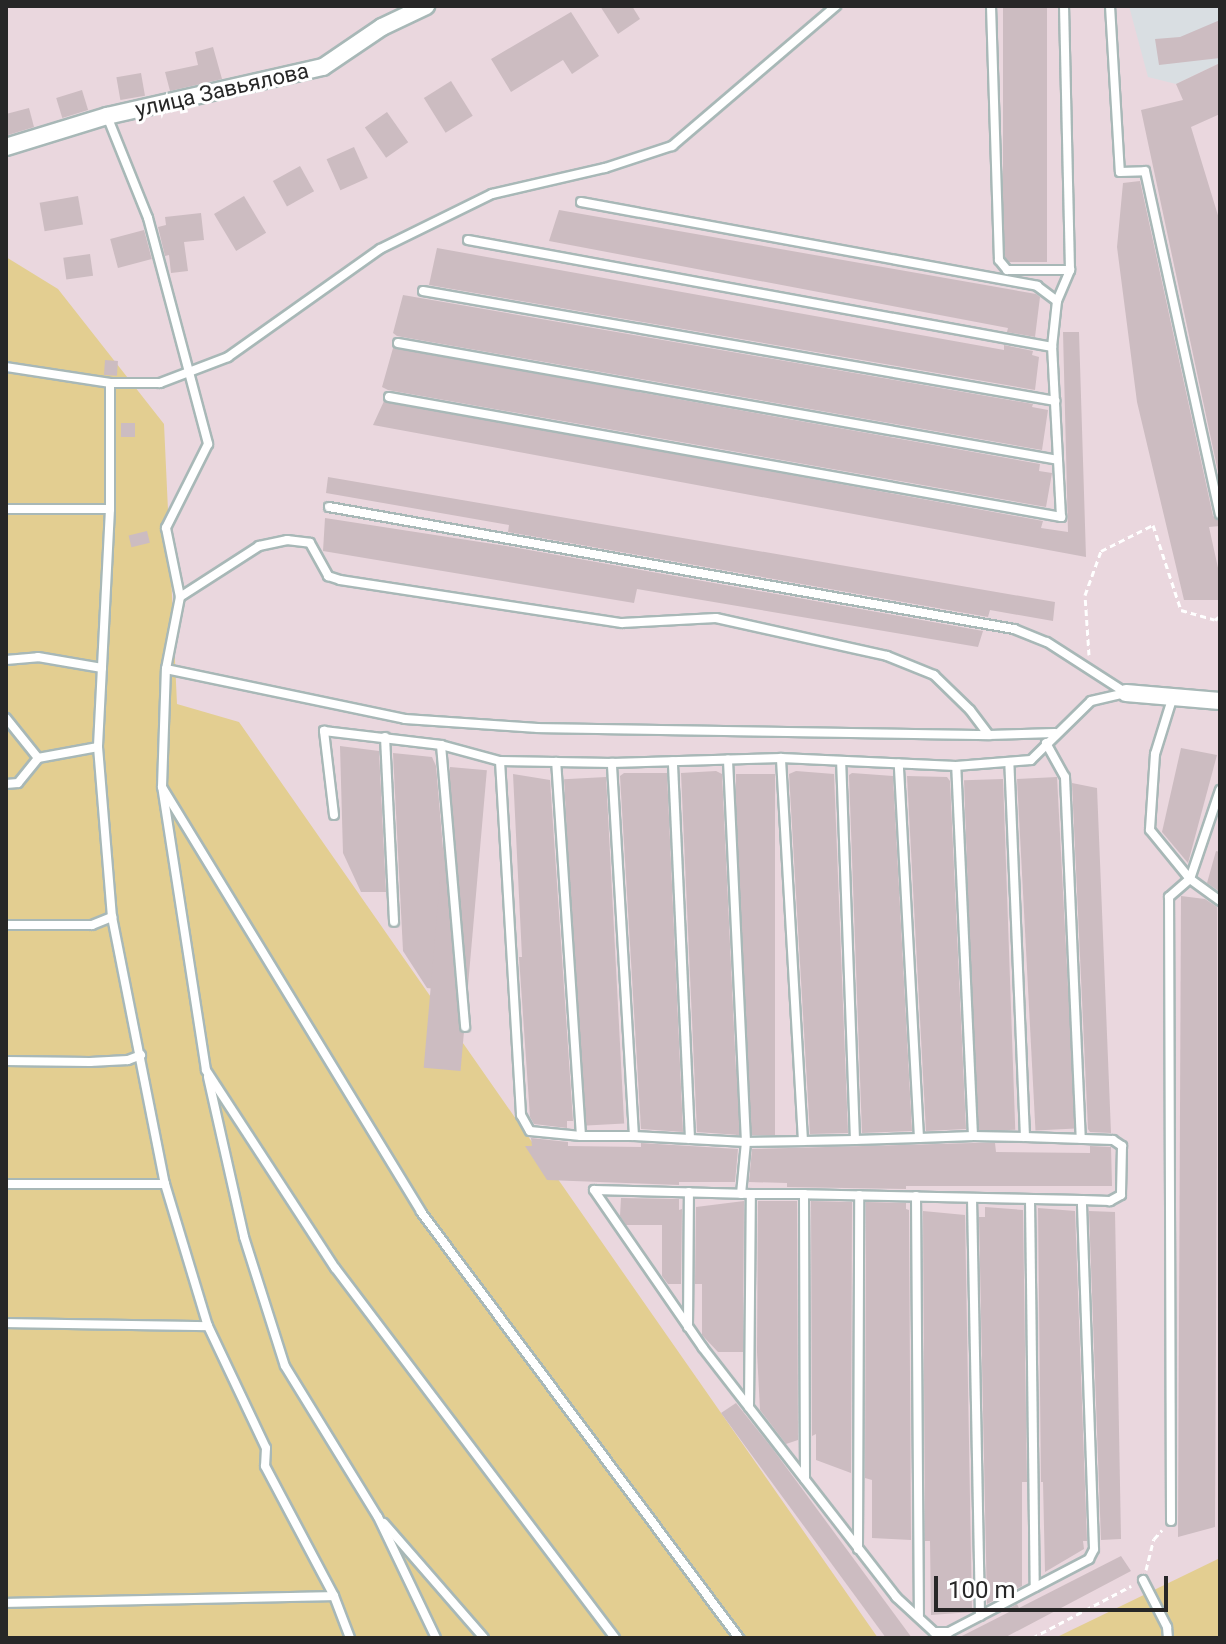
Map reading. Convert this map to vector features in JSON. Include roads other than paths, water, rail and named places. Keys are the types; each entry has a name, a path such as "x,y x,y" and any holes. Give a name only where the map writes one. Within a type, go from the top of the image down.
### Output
{"street":[{"name":"улица Завьялова","path":"6,147 107,116 323,67 382,27 426,6"},
{"path":"1126,693 1220,701"}],"lane":[{"path":"6,367 110,383 160,383 228,357 380,249 492,194 605,168 672,146 836,6"},
{"path":"991,6 999,260 1007,270 1070,270"},
{"path":"389,397 1061,517 1052,347 1057,301 1070,270 1064,6"},
{"path":"1110,6 1120,172 1145,171 1220,514"},
{"path":"107,116 148,218 208,444 166,528 180,597 166,669 162,787 206,1070 244,1237 285,1366 378,1517 436,1638"},
{"path":"581,202 1037,286 1057,301"},
{"path":"468,240 1052,347"},
{"path":"423,291 1055,401"},
{"path":"398,343 1058,460"},
{"path":"110,383 110,509 98,747 112,917 165,1184 208,1326 266,1448 265,1466 334,1596 350,1638"},
{"path":"329,507 1014,629 1047,642 1126,693"},
{"path":"6,509 110,509"},
{"path":"180,597 259,546 287,540 310,543 328,576 340,580 622,623 716,618 887,656 934,675 970,710 989,735"},
{"path":"6,660 38,657 102,668"},
{"path":"166,669 405,719 538,728 989,735 1055,733"},
{"path":"334,815 324,731 441,745 500,761 612,763 781,758 956,766 1031,760 1055,733 1091,701 1126,693"},
{"path":"1173,696 1155,754 1150,830 1190,879 1220,901"},
{"path":"6,718 38,758"},
{"path":"385,737 394,922"},
{"path":"1046,743 1065,777 1081,1139"},
{"path":"441,745 465,1027"},
{"path":"6,784 18,783 38,758 98,747"},
{"path":"781,758 803,1141"},
{"path":"728,759 746,1142 749,1407"},
{"path":"500,761 521,1115 530,1131 746,1142 1025,1137 1113,1140 1122,1146 1121,1195 1110,1201 1082,1200 972,1198 916,1196 594,1190 688,1327 858,1549 896,1597 934,1632 949,1632 980,1616 1089,1559 1094,1549 1082,1200"},
{"path":"673,761 690,1139"},
{"path":"841,761 855,1140"},
{"path":"556,762 581,1136"},
{"path":"1009,762 1025,1137"},
{"path":"612,763 634,1136"},
{"path":"899,764 919,1138"},
{"path":"956,766 973,1136"},
{"path":"162,787 421,1212 739,1638"},
{"path":"1171,1521 1169,897 1190,879 1220,790"},
{"path":"6,925 92,925 112,917"},
{"path":"6,1061 90,1062 128,1060 141,1055"},
{"path":"206,1070 335,1268 615,1638"},
{"path":"6,1184 165,1184"},
{"path":"688,1327 689,1192"},
{"path":"804,1194 805,1480"},
{"path":"858,1549 859,1195"},
{"path":"916,1196 919,1617"},
{"path":"972,1198 980,1616"},
{"path":"1030,1199 1035,1587"},
{"path":"6,1323 208,1326"},
{"path":"378,1517 484,1638"},
{"path":"1143,1580 1167,1627 1168,1638"},
{"path":"6,1603 334,1596"}]}
